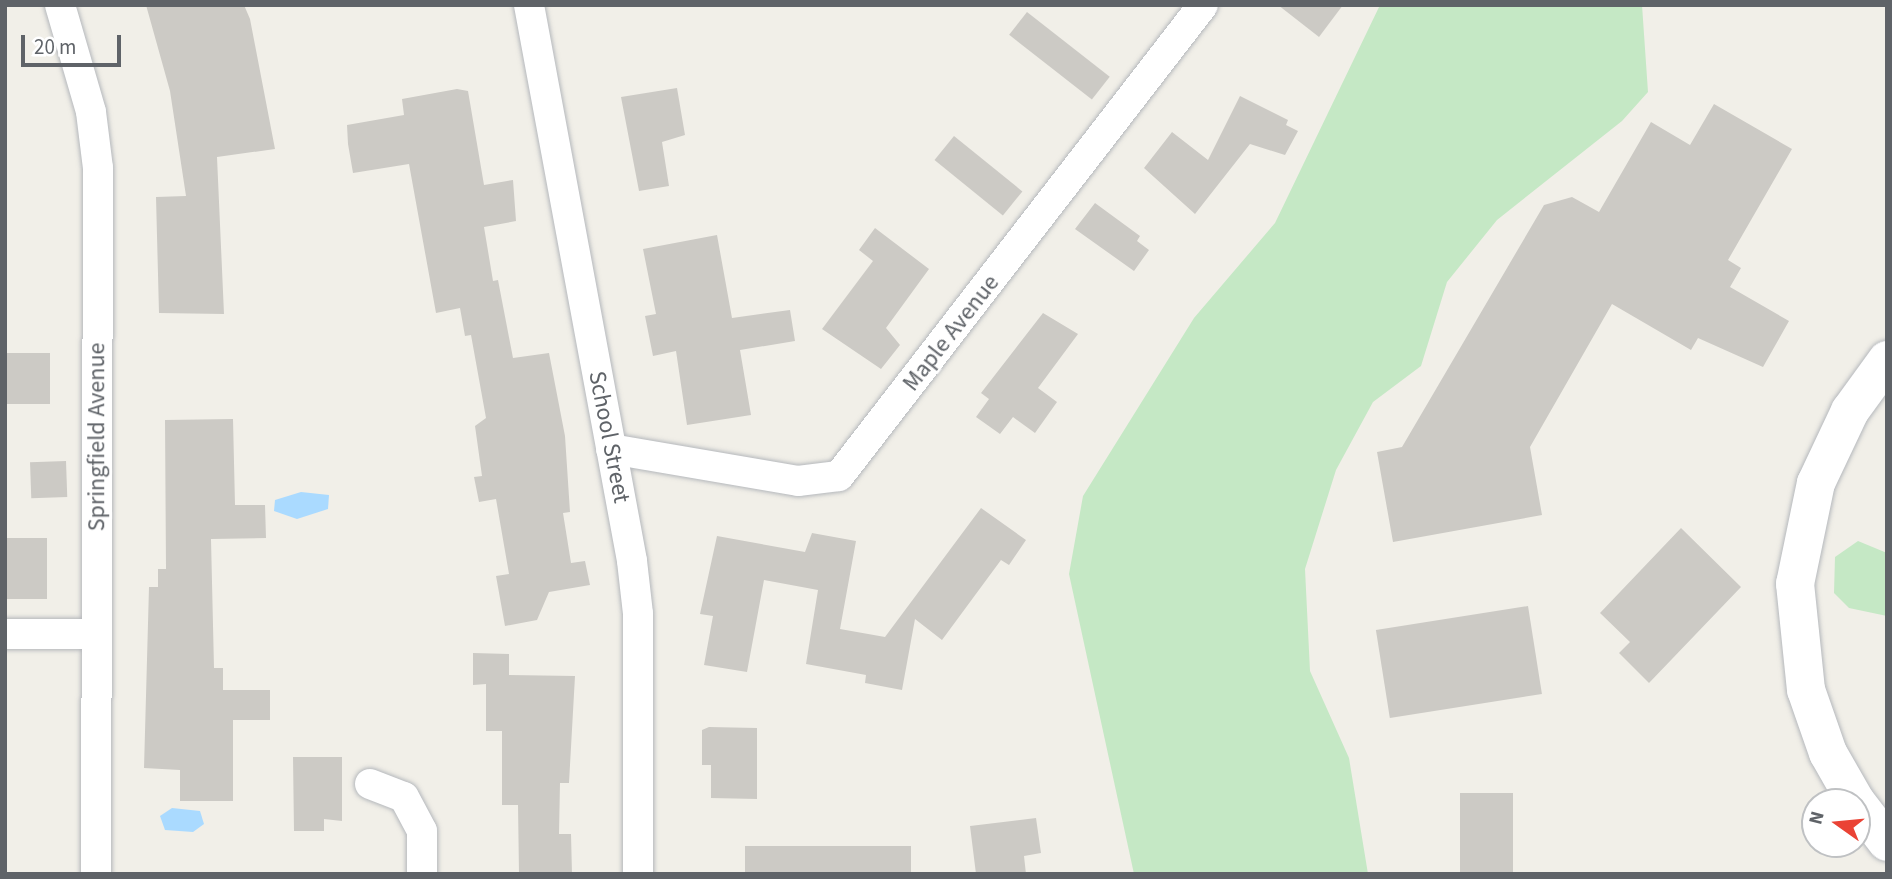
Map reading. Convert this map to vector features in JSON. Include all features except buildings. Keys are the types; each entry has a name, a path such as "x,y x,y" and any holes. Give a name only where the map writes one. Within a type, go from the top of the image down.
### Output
{"main road":[{"path":"1849,788 1828,752 1808,700 1795,584 1815,483 1850,411 1887,360"},
{"path":"1871,821 1887,842"}],"street":[{"name":"Springfield Avenue","path":"60,5 91,112 98,168 96,874"},
{"name":"School Street","path":"529,5 611,449 638,614 638,874"},
{"name":"Maple Avenue","path":"611,449 798,481 839,476 1203,5"},
{"path":"5,634 97,634"},
{"path":"370,784 404,797 422,831 422,874"}],"green space":[{"path":"1380,5 1642,5 1648,92 1622,121 1497,220 1447,282 1421,366 1373,402 1336,470 1305,569 1310,671 1349,758 1368,874 1134,874 1069,574 1083,496 1194,318 1275,223"},
{"path":"1858,541 1887,553 1887,616 1849,608 1834,593 1835,557"}],"water":[{"path":"301,492 329,495 328,509 297,519 274,511 275,500"},
{"path":"172,808 200,811 204,824 193,832 165,830 160,816"}]}
